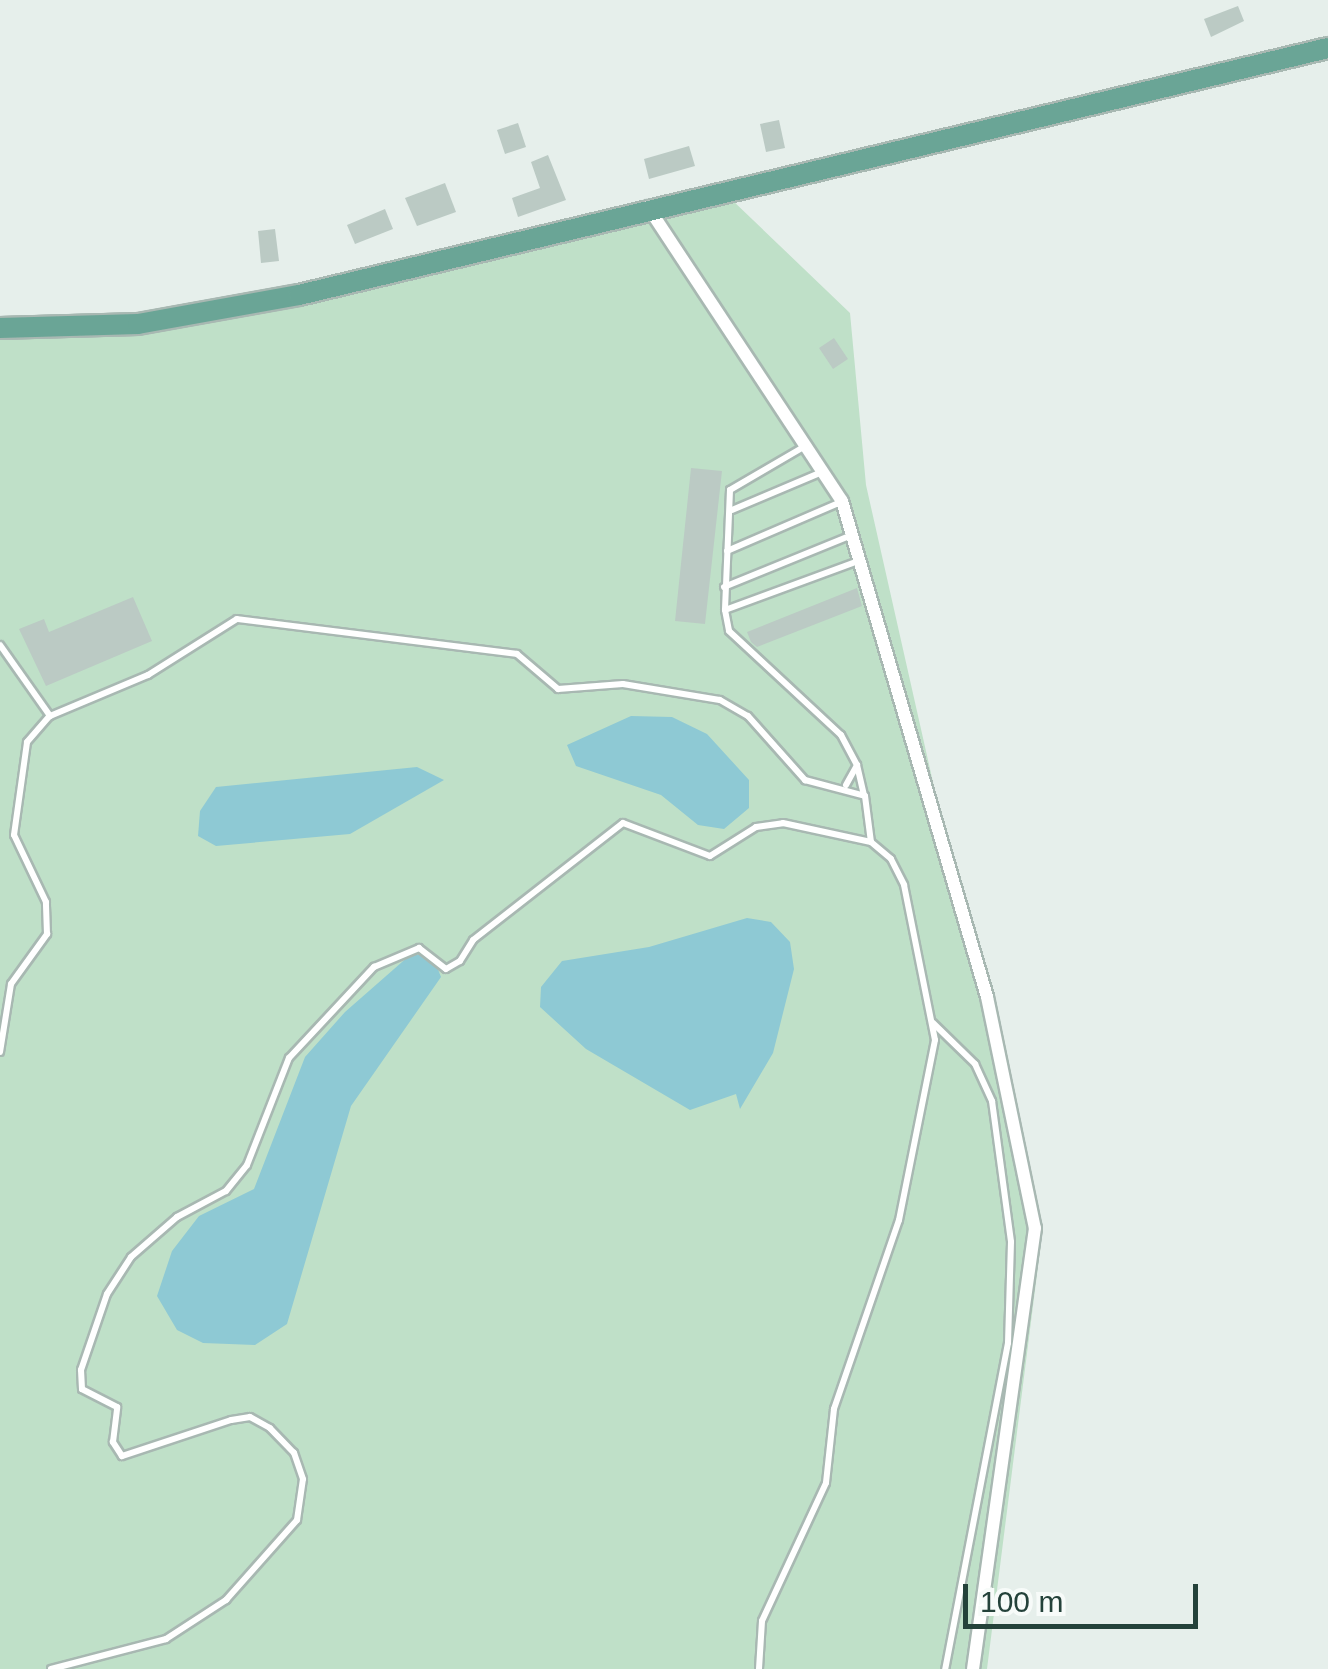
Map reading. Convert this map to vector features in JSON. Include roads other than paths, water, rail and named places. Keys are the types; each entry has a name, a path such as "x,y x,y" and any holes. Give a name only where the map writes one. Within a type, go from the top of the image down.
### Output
{"main road":[{"path":"0,328 88,328 210,313 1328,48"}],"street":[{"path":"648,208 828,470 842,501 987,997 1035,1228 973,1669"}],"lane":[{"path":"759,1669 762,1621 826,1483 834,1409 899,1220 933,1022 904,885 871,842 857,765 841,735 729,630 724,587 732,510 730,490 810,444"},
{"path":"732,510 828,470"},
{"path":"726,551 842,501"},
{"path":"724,587 853,534"},
{"path":"725,610 860,561"},
{"path":"0,1052 10,984 47,934 46,902 14,835 28,742 50,716 148,675 237,619 517,654 558,689 623,684 720,700 748,716 765,745 805,780 846,786 865,796"},
{"path":"0,645 50,716"},
{"path":"846,786 857,765"},
{"path":"50,1669 166,1639 226,1600 297,1520 304,1479 294,1453 270,1428 250,1417 231,1420 122,1456 113,1442 118,1407 82,1388 80,1370 107,1294 131,1256 178,1217 226,1192 247,1165 289,1058 374,967 420,948 446,969 460,961 472,940 623,823 710,856 756,827 783,822 871,842"},
{"path":"933,1022 975,1064 992,1101 1011,1242 1008,1343 945,1669"}],"water":[{"path":"631,716 672,717 707,734 749,780 749,808 724,829 698,825 661,795 576,766 567,745"},
{"path":"417,767 444,780 350,834 216,846 198,836 200,811 216,787"},
{"path":"747,918 771,922 790,942 794,969 773,1053 740,1109 736,1094 690,1110 586,1049 540,1007 541,987 562,961 649,947"},
{"path":"432,954 441,977 351,1106 287,1324 255,1345 203,1343 177,1330 157,1296 172,1251 199,1216 254,1189 305,1057 345,1012 410,955"}]}
